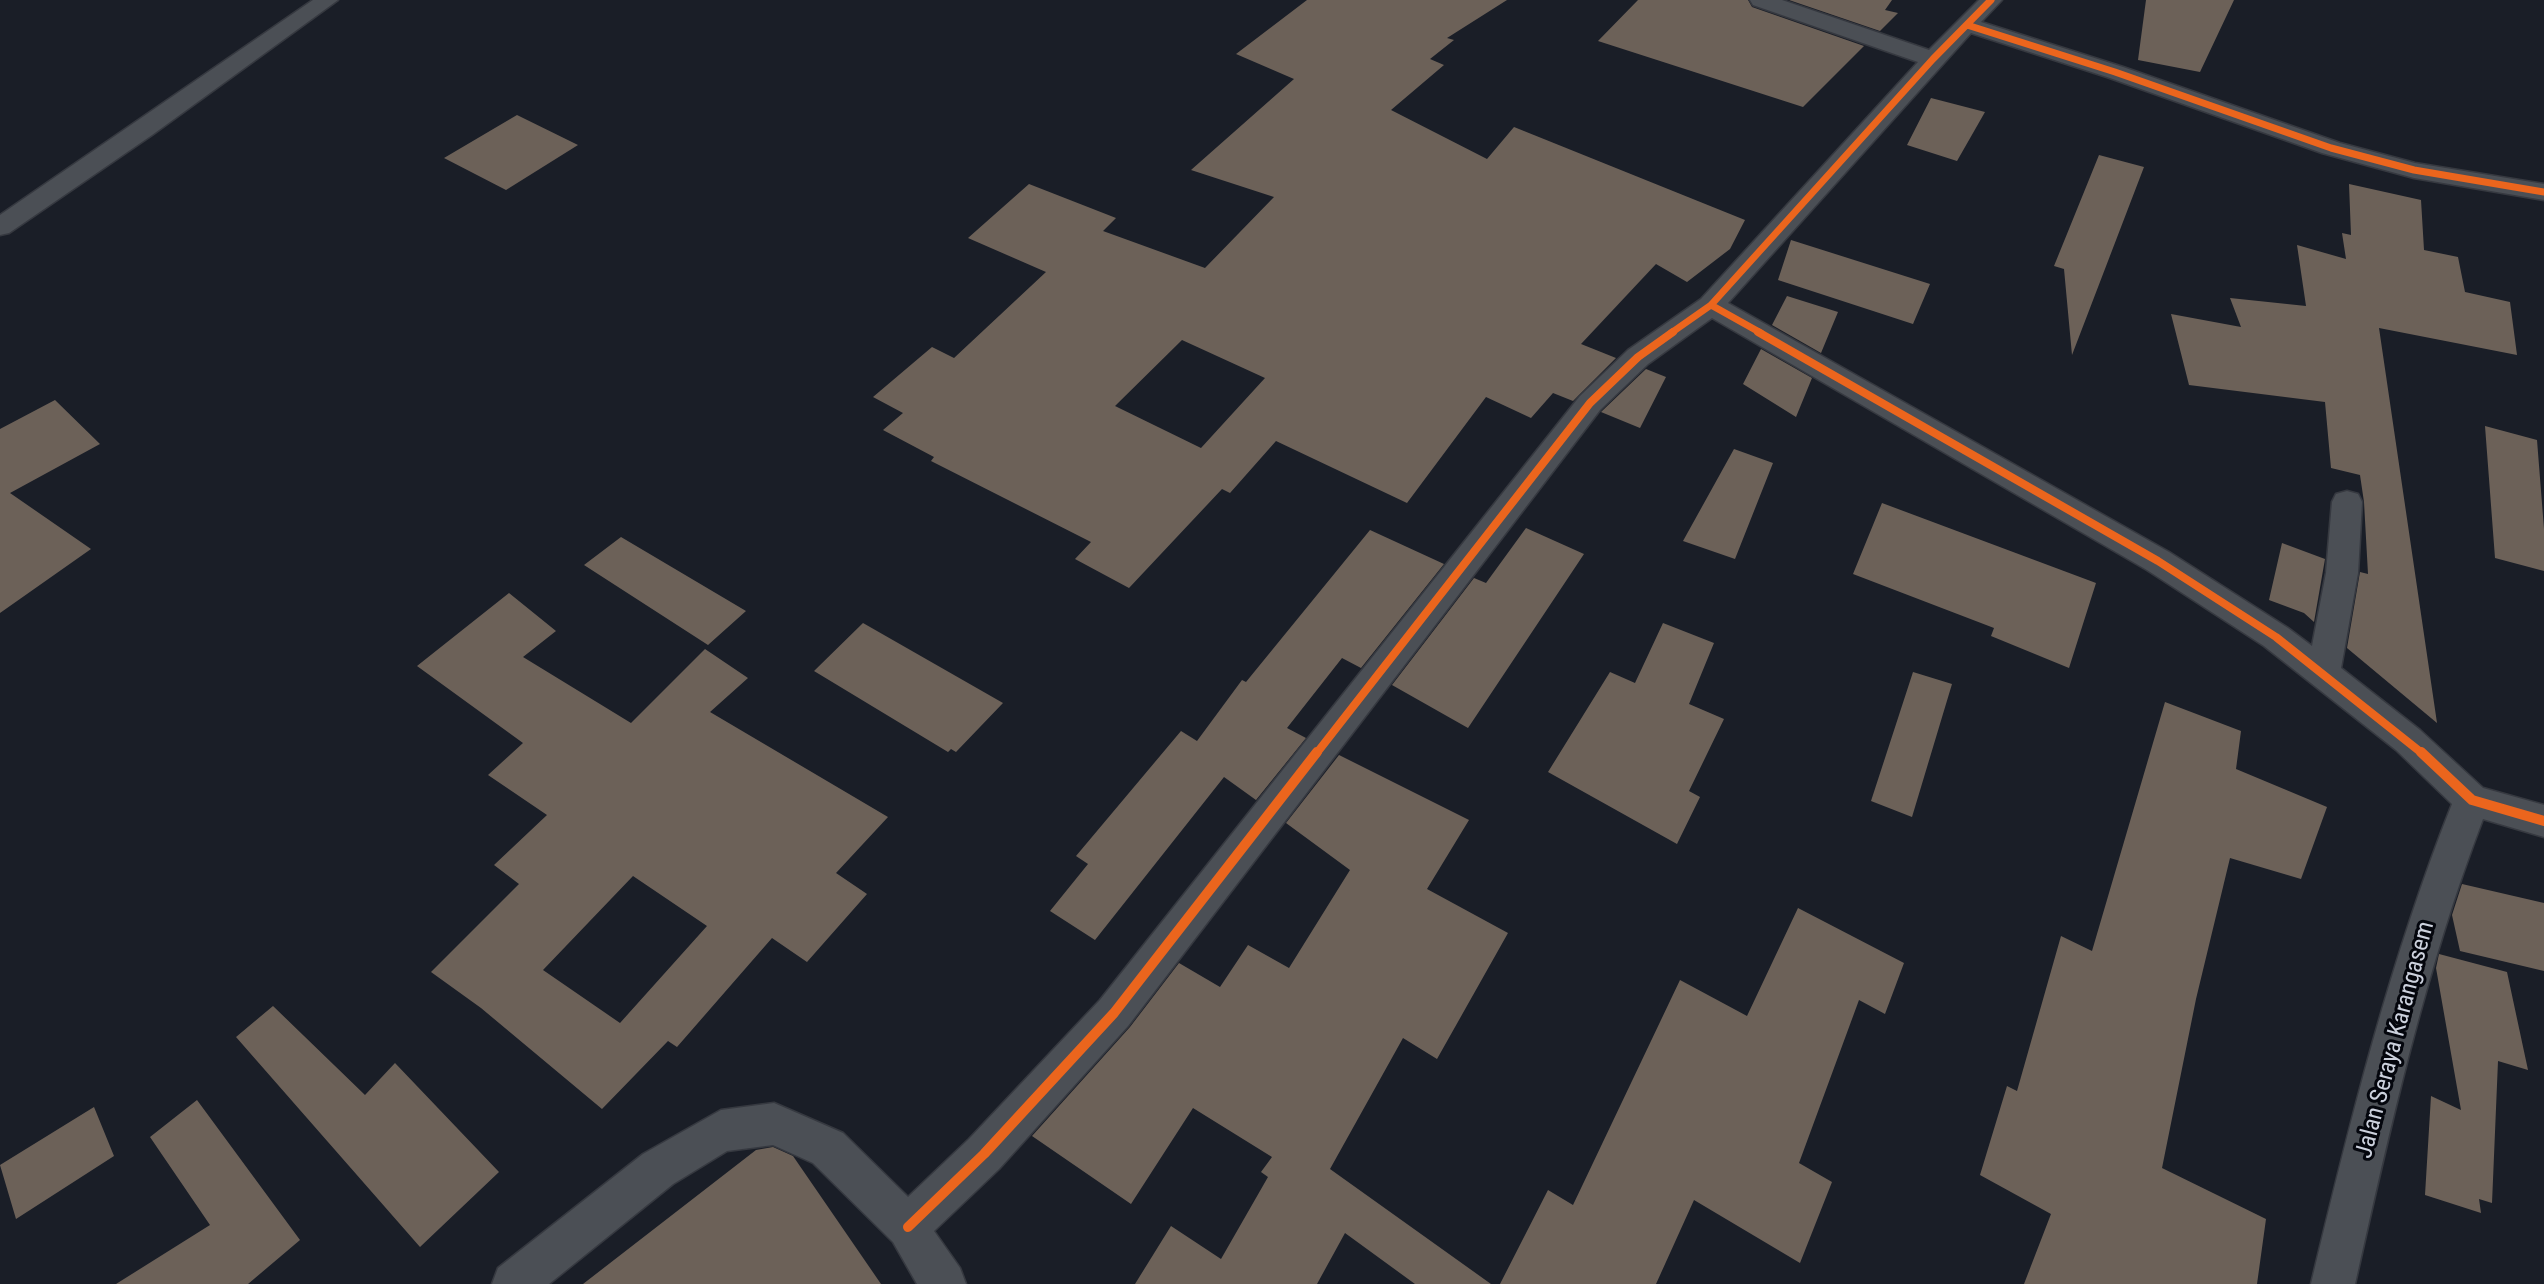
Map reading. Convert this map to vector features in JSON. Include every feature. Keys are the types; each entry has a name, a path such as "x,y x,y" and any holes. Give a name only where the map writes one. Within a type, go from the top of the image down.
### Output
{"street":[{"path":"0,227 143,130 327,0"},
{"path":"1761,0 1933,59"},
{"path":"908,1227 984,1154 1114,1013 1183,927 1419,618 1590,404 1638,357 1711,305 1933,59 1991,0"},
{"path":"1966,25 2137,80 2331,148 2414,170 2544,192"},
{"path":"1711,305 2158,561 2276,637 2408,740 2472,800 2544,821"},
{"path":"2323,673 2342,573 2347,502"},
{"name":"Jalan Seraya Karangasem","path":"2333,1284 2370,1124 2419,952 2444,868 2472,800"},
{"path":"514,1284 658,1169 721,1131 774,1125 828,1148 908,1227 928,1263 944,1284"}],"building":[{"path":"1307,0 1507,0 1447,38 1454,40 1430,59 1444,65 1391,110 1487,159 1514,127 1745,220 1730,249 1687,282 1656,264 1581,344 1616,358 1573,401 1553,393 1531,418 1486,397 1407,503 1276,441 1230,493 1222,489 1129,588 1075,559 1091,542 931,461 934,457 883,430 903,413 873,397 932,347 954,358 1046,272 968,238 1029,184 1116,218 1103,231 1205,268 1274,197 1191,170 1294,79 1236,54","holes":["1182,340 1265,378 1201,448 1115,406"]},
{"path":"1638,0 1748,0 1752,7 1864,46 1803,107 1598,41"},
{"path":"1789,0 1892,0 1885,10 1898,13 1880,31"},
{"path":"2146,0 2234,0 2200,72 2138,60"},
{"path":"1931,98 1985,112 1957,161 1907,145"},
{"path":"517,115 578,145 506,190 444,158"},
{"path":"2099,155 2144,167 2072,355 2064,269 2054,266"},
{"path":"2349,184 2421,200 2424,250 2458,257 2465,292 2510,302 2517,355 2379,328 2437,723 2347,648 2360,572 2368,574 2364,502 2360,475 2331,468 2325,402 2189,385 2171,314 2241,327 2230,298 2306,306 2297,245 2346,259 2342,233 2351,235"},
{"path":"1791,240 1930,284 1913,324 1778,280"},
{"path":"1787,296 1838,312 1821,353 1772,325"},
{"path":"1761,349 1812,378 1796,417 1743,384"},
{"path":"1646,369 1666,377 1640,428 1601,412"},
{"path":"55,400 100,444 10,493 91,549 0,613 0,429"},
{"path":"2485,426 2537,440 2544,529 2544,571 2495,558"},
{"path":"1734,449 1773,463 1735,559 1683,541"},
{"path":"1882,503 2096,583 2069,668 1991,636 1994,628 1853,574"},
{"path":"1526,528 1584,554 1468,728 1392,685 1474,578 1486,583"},
{"path":"1370,530 1444,564 1361,668 1342,658 1287,728 1306,738 1256,800 1224,777 1095,940 1050,911 1088,864 1076,856 1181,731 1197,741 1242,680 1246,682"},
{"path":"621,537 746,611 708,645 584,565"},
{"path":"2282,543 2325,559 2314,622 2304,613 2269,600"},
{"path":"509,593 556,631 523,657 631,723 705,649 748,678 710,712 888,817 836,873 867,894 807,962 772,938 677,1047 668,1041 602,1109 481,1008 431,972 519,884 494,865 547,815 488,775 523,743 417,666","holes":["633,876 707,926 620,1023 543,970"]},
{"path":"863,623 1003,703 956,752 951,749 948,752 814,671"},
{"path":"1663,623 1714,643 1689,704 1724,719 1689,791 1700,797 1677,844 1548,772 1610,672 1635,683"},
{"path":"1913,672 1952,684 1912,817 1871,801"},
{"path":"2165,702 2241,731 2236,769 2327,807 2301,879 2230,858 2196,999 2162,1168 2266,1219 2257,1284 2024,1284 2051,1214 1980,1175 2007,1086 2017,1091 2061,936 2092,951"},
{"path":"1339,755 1469,820 1427,889 1508,933 1437,1059 1403,1038 1330,1169 1491,1284 1415,1284 1345,1233 1317,1284 1135,1284 1171,1226 1221,1259 1268,1177 1261,1172 1272,1157 1193,1108 1131,1204 1032,1136 1130,1027 1179,963 1220,987 1248,945 1289,968 1350,870 1286,823"},
{"path":"2462,884 2544,903 2544,971 2460,951 2452,915"},
{"path":"1798,908 1904,963 1885,1014 1859,1000 1799,1163 1832,1182 1800,1263 1694,1200 1656,1284 1500,1284 1548,1190 1573,1205 1680,980 1747,1016"},
{"path":"2439,954 2507,972 2528,1070 2498,1061 2492,1203 2479,1199 2481,1213 2425,1195 2431,1096 2461,1110 2436,968"},
{"path":"273,1006 365,1095 395,1063 499,1172 420,1247 236,1037"},
{"path":"197,1100 300,1240 248,1284 116,1284 210,1225 150,1137"},
{"path":"94,1107 114,1156 16,1219 0,1165"},
{"path":"773,1147 793,1156 881,1284 583,1284 756,1150"}],"cycle path":[{"path":"908,1227 984,1154 1114,1013 1183,927 1412,628 1590,403 1638,357 1711,305 1933,59 1991,0"},
{"path":"1967,25 2115,72 2331,148 2414,170 2544,192"},
{"path":"1711,305 2158,561 2276,637 2408,740 2472,800 2544,821"}]}
